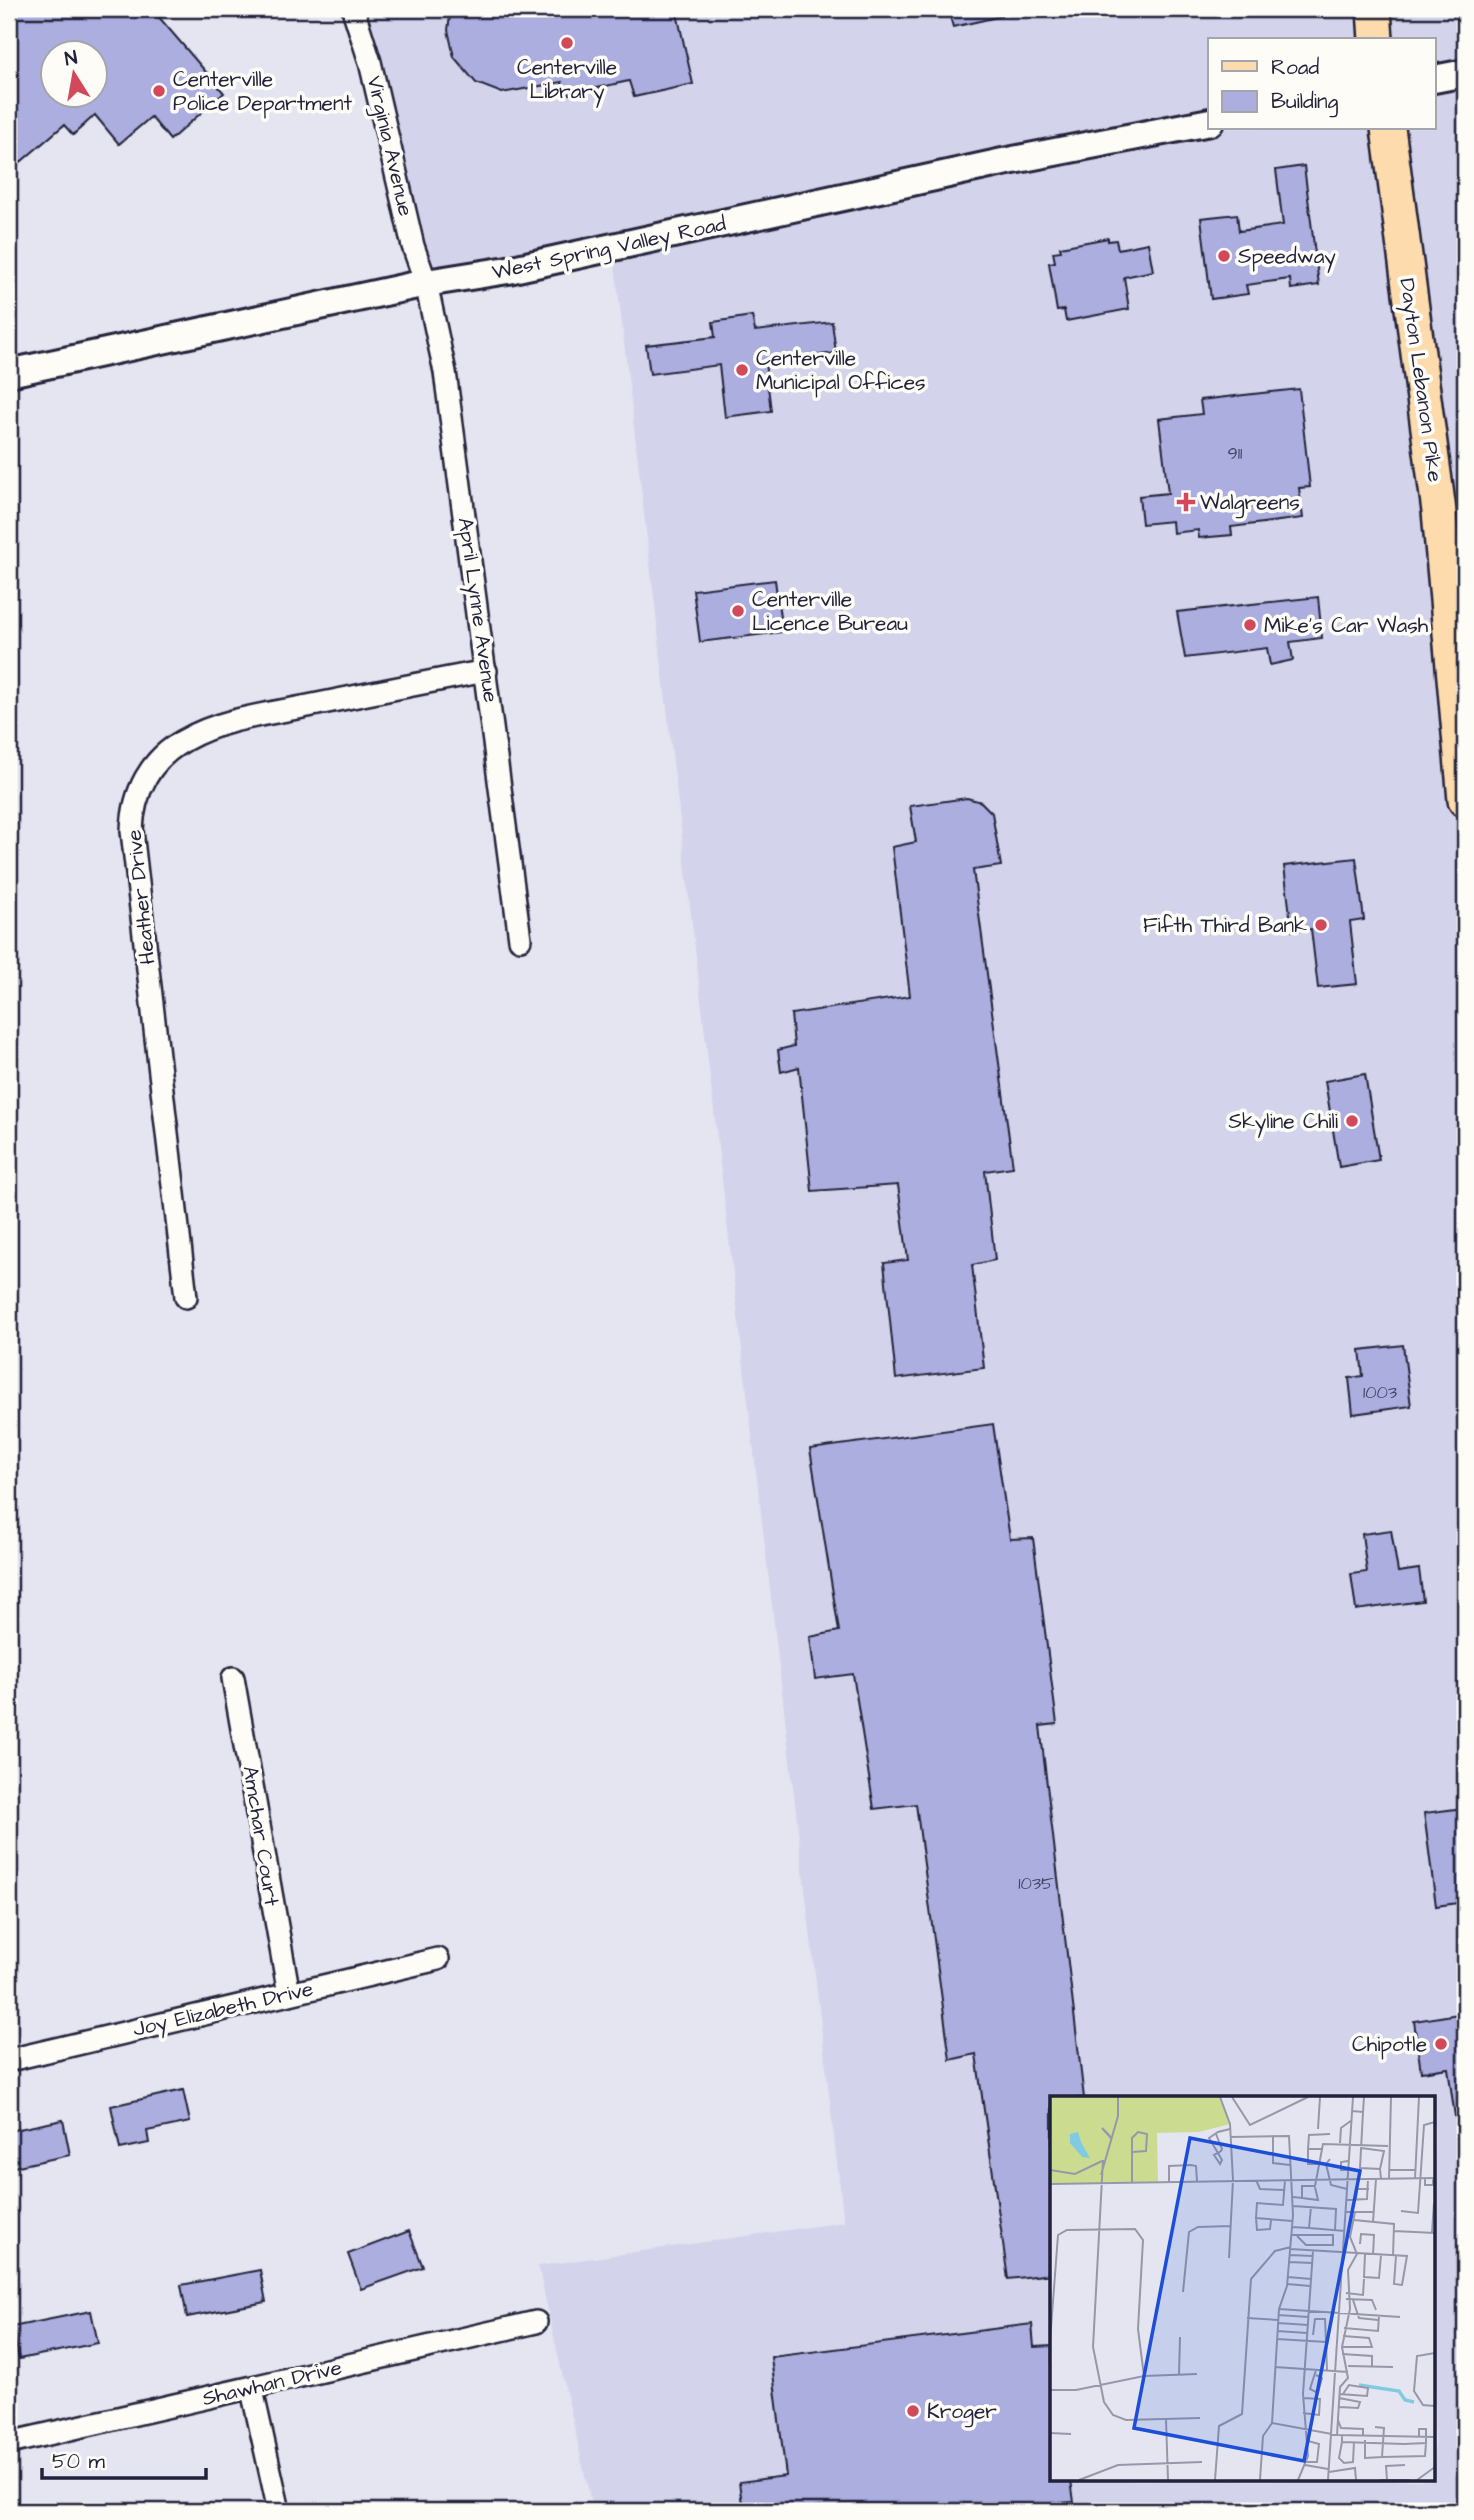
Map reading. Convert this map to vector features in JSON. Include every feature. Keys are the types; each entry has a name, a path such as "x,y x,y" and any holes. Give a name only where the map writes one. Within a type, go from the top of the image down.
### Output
{"main road":[{"path":"1374,9 1376,38"},
{"name":"Dayton Lebanon Pike","path":"1388,130 1439,511 1461,712 1465,800"}],"street":[{"name":"Virginia Avenue","path":"354,9 373,74 413,246 426,283"},
{"path":"1436,79 1465,73"},
{"name":"West Spring Valley Road","path":"9,373 426,283 508,270 1003,162 1208,122"},
{"name":"April Lynne Avenue","path":"426,283 445,372 520,939"},
{"name":"Heather Drive","path":"186,1297 132,831 138,792 160,759 183,740 204,730 262,715 486,671"},
{"name":"Amchar Court","path":"233,1678 289,1994"},
{"name":"Joy Elizabeth Drive","path":"9,2060 438,1959"},
{"name":"Shawhan Drive","path":"9,2444 536,2322"},
{"path":"251,2390 279,2511"}],"shaded area":[{"path":"356,9 1465,9 1465,2511 593,2511 538,2266 844,2222 613,248 426,283"}],"building":[{"name":"Centerville Police Department","path":"23,9 152,9 224,93 170,140 151,117 119,144 95,115 73,135 64,125 9,172 9,21"},
{"name":"Centerville Library","path":"451,9 676,9 693,84 634,97 629,81 564,95 562,82 502,93 476,83 454,57 448,30"},
{"path":"948,9 1001,9 1002,16 953,27"},
{"name":"Speedway","path":"1304,166 1319,285 1291,289 1290,279 1246,285 1248,294 1211,299 1201,218 1237,214 1239,231 1283,225 1276,170"},
{"path":"1108,238 1108,241 1116,240 1118,249 1148,243 1153,271 1124,277 1129,309 1066,321 1064,310 1057,311 1049,263 1055,262 1053,252 1061,251 1060,247"},
{"name":"Centerville Municipal Offices","path":"752,316 755,331 832,322 836,353 765,362 771,411 725,417 719,365 650,374 646,345 715,337 713,322"},
{"name":"Walgreens","path":"1299,389 1310,487 1299,488 1303,518 1231,527 1232,535 1199,538 1198,530 1173,533 1172,521 1142,524 1139,496 1168,493 1159,419 1202,414 1200,400"},
{"name":"Centerville Licence Bureau","path":"775,580 782,632 700,642 693,590"},
{"name":"Mike's Car Wash","path":"1318,597 1322,638 1290,642 1293,660 1270,665 1267,648 1185,658 1177,612"},
{"path":"967,798 981,802 992,813 1001,866 973,870 1013,1167 985,1171 995,1260 972,1265 984,1368 896,1379 884,1263 908,1260 898,1185 812,1191 799,1067 781,1072 778,1050 794,1046 791,1014 910,996 892,847 916,842 910,806"},
{"name":"Fifth Third Bank","path":"1356,858 1364,920 1350,922 1357,984 1318,988 1311,929 1292,931 1284,866"},
{"name":"Skyline Chili","path":"1365,1074 1379,1160 1339,1167 1325,1081"},
{"path":"1403,1345 1411,1406 1353,1414 1349,1378 1363,1376 1360,1350"},
{"path":"993,1424 1010,1539 1033,1538 1057,1724 1040,1726 1084,2096 1050,2096 1050,2274 1008,2279 976,2054 950,2060 916,1804 874,1809 853,1674 815,1679 810,1637 839,1631 810,1449"},
{"path":"1391,1530 1398,1572 1419,1569 1423,1601 1356,1610 1351,1574 1367,1572 1362,1534"},
{"path":"1464,1808 1465,1902 1436,1906 1424,1813"},
{"name":"Chipotle","path":"1465,2013 1465,2116 1455,2117 1448,2068 1421,2072 1414,2021"},
{"path":"183,2090 190,2122 147,2131 149,2143 120,2149 111,2106"},
{"path":"63,2120 70,2155 9,2168 9,2131"},
{"path":"409,2231 423,2267 361,2289 348,2254"},
{"path":"260,2270 266,2302 187,2317 181,2285"},
{"path":"91,2311 98,2343 19,2359 12,2327"},
{"name":"Kroger","path":"1032,2324 1034,2347 1050,2346 1050,2482 1071,2482 1074,2502 1064,2503 1066,2511 743,2511 739,2482 786,2476 771,2357"}],"place":[{"name":"Centerville Library","path":"567,43"},
{"name":"Centerville Police Department","path":"159,91"},
{"name":"Speedway","path":"1224,256"},
{"name":"Centerville Municipal Offices","path":"742,370"},
{"name":"Walgreens","path":"1186,502"},
{"name":"Centerville Licence Bureau","path":"738,611"},
{"name":"Mike's Car Wash","path":"1250,625"},
{"name":"Fifth Third Bank","path":"1321,925"},
{"name":"Skyline Chili","path":"1352,1121"},
{"name":"Chipotle","path":"1441,2044"},
{"name":"Kroger","path":"913,2411"}]}
